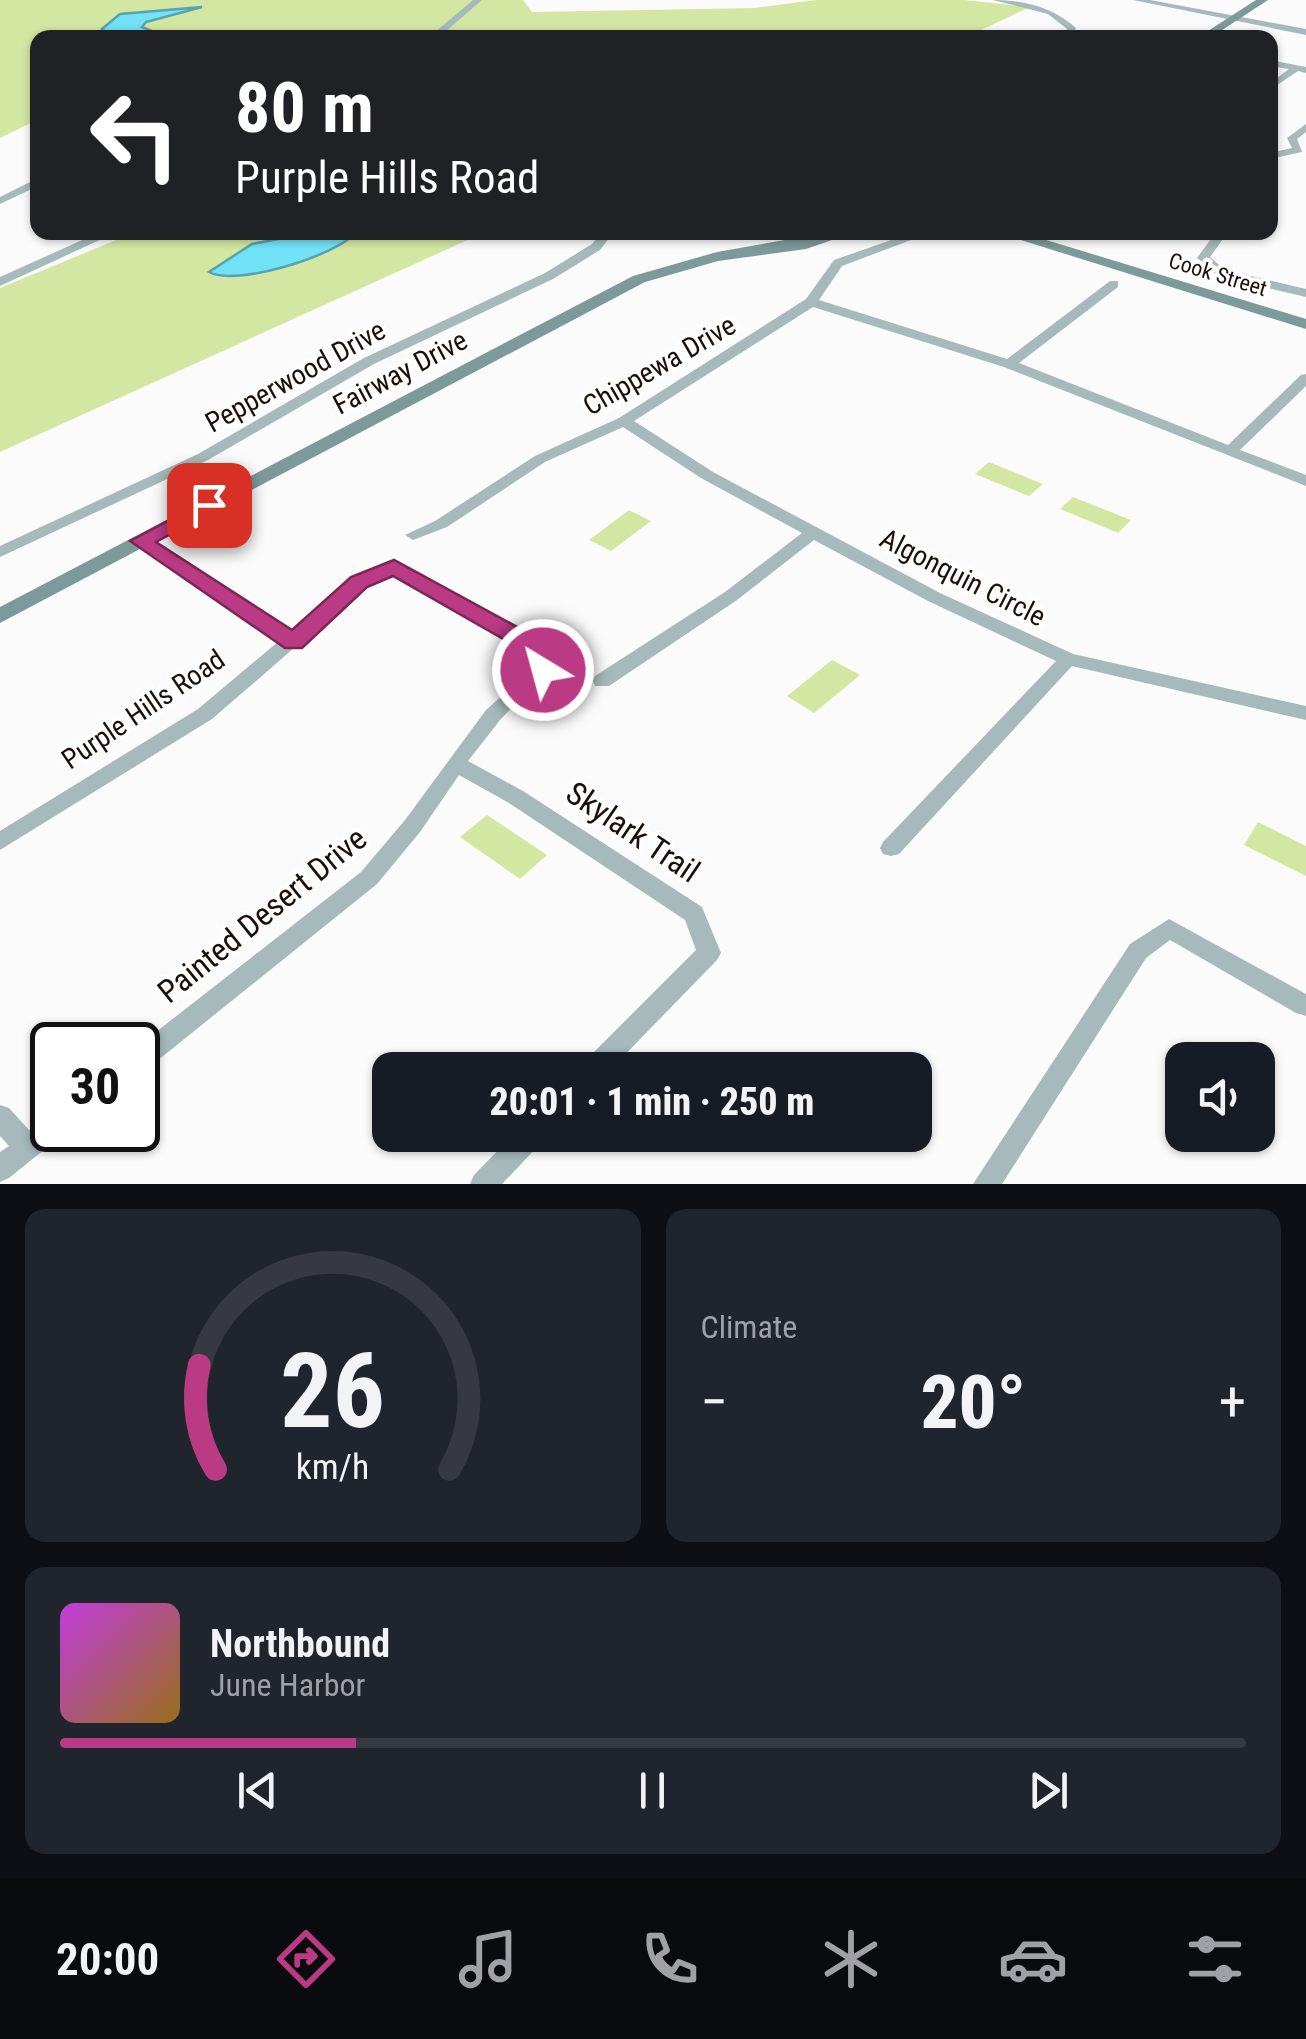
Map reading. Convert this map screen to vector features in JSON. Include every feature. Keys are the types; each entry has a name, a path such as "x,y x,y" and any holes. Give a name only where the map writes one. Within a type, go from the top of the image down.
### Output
{"street":[{"path":"442,30 478,0"},
{"path":"997,0 1051,12 1071,30"},
{"path":"1137,0 1306,32"},
{"path":"1215,30 1263,0"},
{"path":"1278,83 1301,69"},
{"path":"1278,154 1298,150 1292,138 1306,127"},
{"path":"0,201 30,186"},
{"path":"0,282 93,240"},
{"name":"Pepperwood Drive","path":"0,552 202,457 370,361 549,276 602,240"},
{"name":"Fairway Drive","path":"0,616 639,279 717,257 820,240"},
{"name":"Chippewa Drive","path":"413,535 441,524 540,459 624,420 811,302 838,263 904,240"},
{"name":"Cook Street","path":"1028,240 1306,324"},
{"name":"Cook Street","path":"1062,240 1306,314"},
{"path":"1216,240 1203,258 1221,273 1306,293"},
{"path":"1009,364 1114,284"},
{"path":"811,302 1009,364 1306,481"},
{"path":"1230,451 1306,378"},
{"name":"Algonquin Circle","path":"624,420 707,474 934,597 1068,658 1306,713"},
{"path":"602,681 732,596 816,531"},
{"path":"141,541 293,642"},
{"name":"Purple Hills Road","path":"0,842 205,714 359,582 394,567 415,577"},
{"name":"Painted Desert Drive","path":"160,1043 369,878 400,848 508,695 543,670 546,653 415,577"},
{"path":"890,848 1068,658"},
{"name":"Skylark Trail","path":"458,765 516,796 694,914 709,953 611,1052"},
{"path":"987,1184 1138,951 1169,928 1304,1006"},
{"path":"0,1117 27,1148"},
{"path":"0,1169 30,1145"},
{"path":"484,1184 515,1152"}],"green space":[{"path":"0,0 523,0 532,12 755,8 816,0 965,0 1030,7 981,30 30,30 30,123 0,138"},
{"path":"116,240 468,240 0,452 0,288"},
{"path":"989,462 1043,484 1029,496 975,474"},
{"path":"1073,497 1131,520 1118,533 1060,509"},
{"path":"629,510 651,521 611,551 589,540"},
{"path":"832,660 860,675 814,713 787,696"},
{"path":"487,815 547,855 520,879 460,837"},
{"path":"1258,822 1306,846 1306,876 1244,845"}],"water":[{"path":"202,7 146,22 142,27 149,30 102,29 120,14"},
{"path":"273,240 346,240 285,267 240,275 209,272 252,244"}],"route":[{"path":"209,505 141,541 293,642 359,582 394,567 546,653 543,670"}]}
